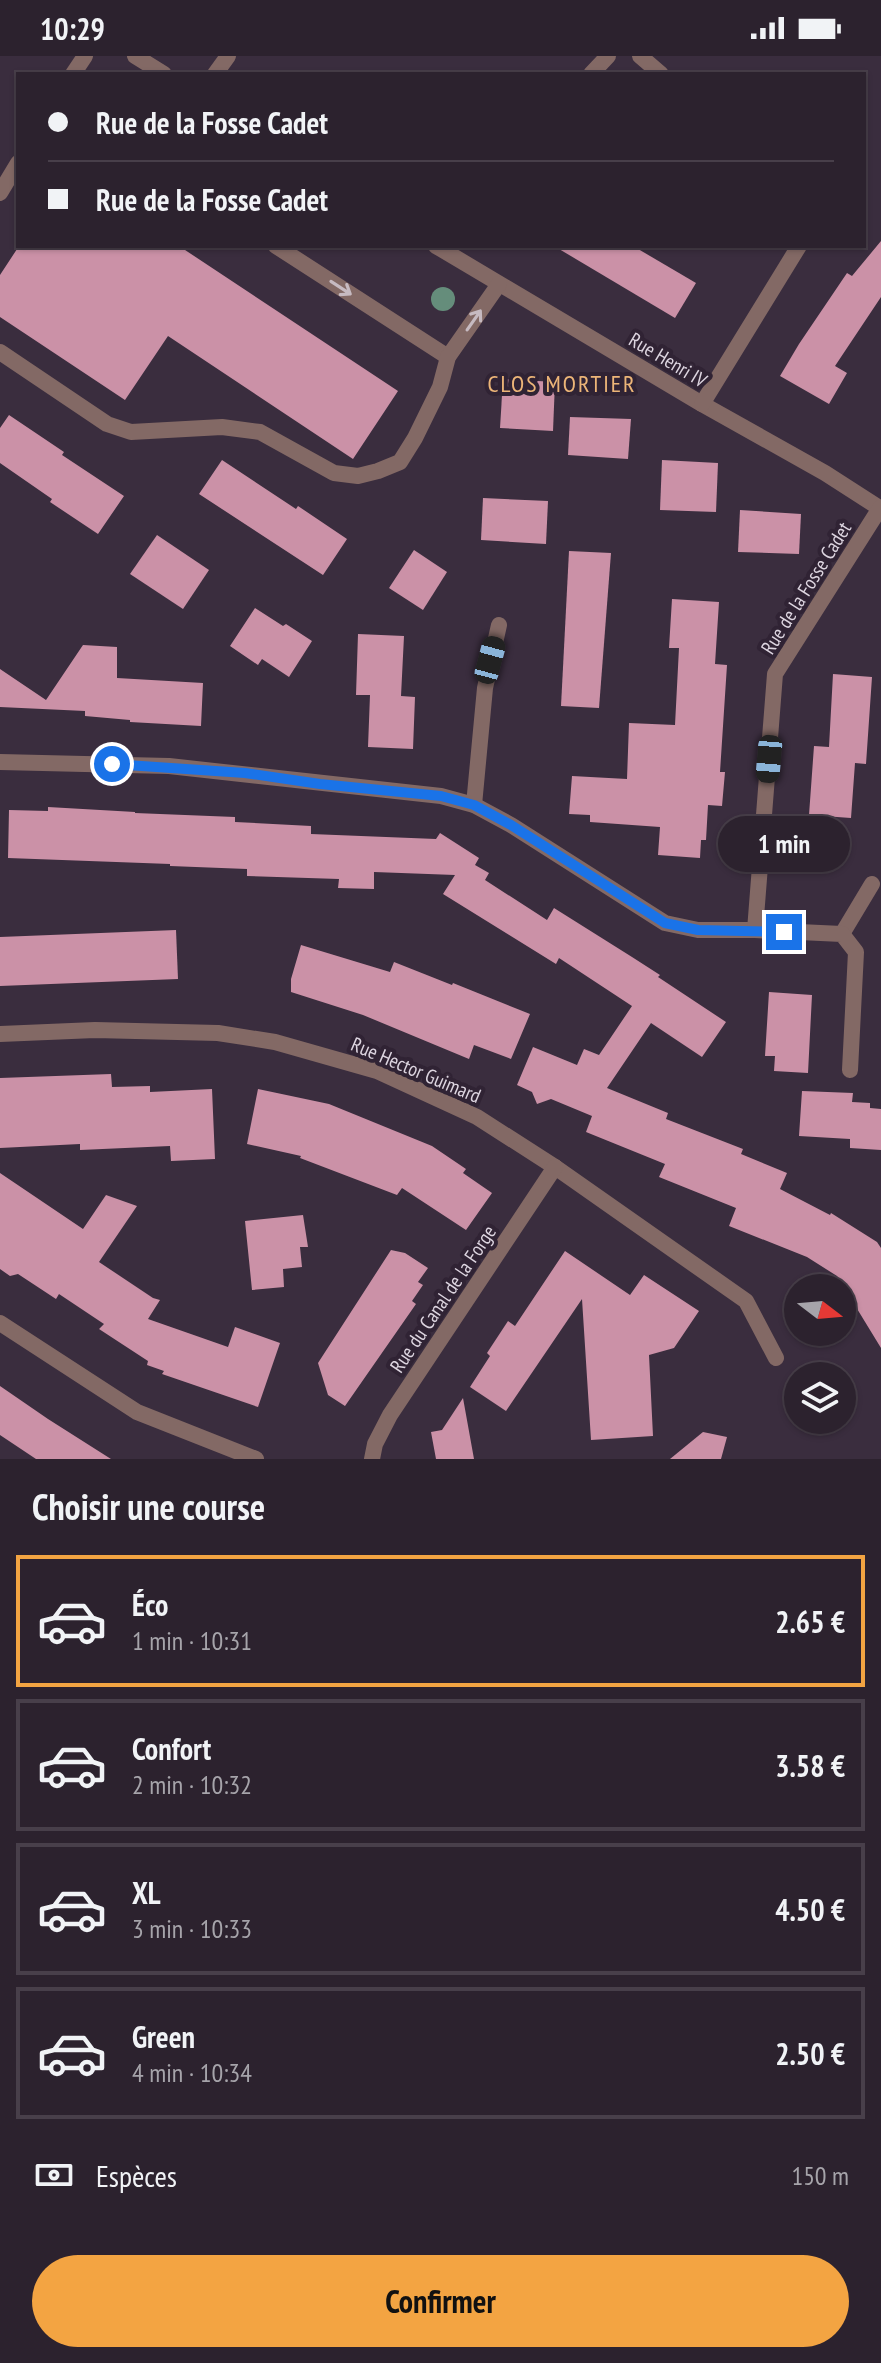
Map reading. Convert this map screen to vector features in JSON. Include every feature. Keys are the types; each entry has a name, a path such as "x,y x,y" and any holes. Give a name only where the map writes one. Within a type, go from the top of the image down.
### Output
{"street":[{"path":"135,56 161,72"},
{"path":"593,72 608,56"},
{"path":"640,56 659,72"},
{"path":"0,193 16,166"},
{"path":"279,248 448,357"},
{"name":"Rue Henri IV","path":"439,248 881,508"},
{"path":"702,404 798,248"},
{"path":"0,352 107,424 131,432 222,427 260,432 334,473 358,476 400,462 440,387 448,357 499,284"},
{"name":"Rue de la Fosse Cadet","path":"755,930 775,674 881,508"},
{"path":"474,805 485,688 499,625"},
{"path":"0,762 169,766 441,796 474,805 511,825 665,923 698,930 842,934 856,952 850,1070"},
{"path":"842,934 872,884"},
{"name":"Rue Hector Guimard","path":"0,1034 159,1030 218,1033 275,1042 377,1071 477,1117 555,1167 746,1301 776,1358"},
{"name":"Rue du Canal de la Forge","path":"372,1459 375,1444 390,1415 555,1167"},
{"path":"0,1323 137,1412 256,1459"}],"building":[{"path":"881,241 881,297 835,366 847,373 829,404 780,376 847,273 852,276"},
{"path":"18,248 182,248 398,391 353,459 168,336 125,400 0,317 0,275"},
{"path":"557,248 636,248 696,283 675,318"},
{"path":"503,379 555,382 553,431 500,428"},
{"path":"9,415 124,496 98,534 0,463 0,428"},
{"path":"570,417 631,419 628,459 568,455"},
{"path":"222,460 347,539 323,575 199,494"},
{"path":"662,460 718,463 716,512 660,510"},
{"path":"483,498 548,501 546,544 481,540"},
{"path":"740,510 801,514 799,554 738,552"},
{"path":"157,535 209,570 183,609 130,574"},
{"path":"414,550 447,572 423,610 389,588"},
{"path":"569,551 611,553 599,708 561,706"},
{"path":"672,599 719,602 715,664 727,665 720,772 725,772 722,806 708,805 706,840 701,840 700,858 658,855 660,827 590,822 590,815 569,814 572,776 627,779 629,723 675,725 679,648 669,648"},
{"path":"255,608 312,641 289,677 262,659 258,665 230,646"},
{"path":"358,634 404,636 401,696 415,697 413,749 368,747 370,695 356,695"},
{"path":"83,645 117,647 117,678 203,683 201,726 130,722 85,716 85,711 0,707 0,669 46,700"},
{"path":"833,674 872,677 866,764 855,763 851,818 809,815 814,746 829,747"},
{"path":"48,807 235,817 235,822 311,826 311,834 436,839 440,833 479,858 475,865 489,873 485,880 547,920 554,908 660,975 658,977 726,1022 702,1057 651,1023 607,1088 668,1113 666,1119 743,1149 741,1154 787,1173 780,1189 831,1213 877,1242 881,1248 881,1348 856,1307 856,1274 834,1274 807,1257 729,1226 736,1208 659,1177 665,1164 586,1132 592,1116 551,1099 537,1104 532,1092 517,1085 533,1047 577,1065 584,1049 599,1055 632,1006 559,958 556,964 443,894 455,875 374,872 374,889 338,888 339,879 247,876 247,869 8,858 9,810 48,811"},
{"path":"176,930 178,979 0,986 0,937"},
{"path":"301,945 390,972 394,962 530,1014 511,1059 474,1045 469,1059 363,1015 291,992 291,979"},
{"path":"769,992 812,995 808,1073 774,1071 775,1056 765,1056"},
{"path":"111,1074 112,1087 150,1086 150,1092 212,1089 215,1159 171,1161 170,1146 80,1150 80,1144 0,1148 0,1078"},
{"path":"258,1089 329,1104 432,1146 466,1169 463,1173 492,1193 466,1230 402,1188 397,1195 301,1156 247,1144"},
{"path":"802,1091 853,1093 852,1102 870,1103 870,1108 881,1109 881,1150 850,1148 850,1139 799,1136"},
{"path":"0,1173 83,1229 106,1195 137,1206 99,1262 160,1300 148,1319 228,1347 235,1327 280,1343 258,1407 162,1374 164,1371 147,1365 148,1361 99,1329 104,1324 59,1294 56,1299 18,1274 10,1276 0,1269"},
{"path":"303,1215 308,1247 300,1247 302,1267 283,1269 284,1287 252,1290 245,1221"},
{"path":"391,1250 405,1253 428,1268 418,1282 423,1285 412,1301 416,1304 345,1406 328,1395 318,1363"},
{"path":"565,1251 630,1295 644,1275 699,1311 674,1348 649,1355 653,1436 591,1440 582,1299 506,1411 470,1387 508,1321 515,1326"},
{"path":"0,1386 111,1459 36,1459 0,1435"},
{"path":"463,1398 474,1459 436,1459 431,1432 442,1430"},
{"path":"703,1432 727,1437 721,1459 670,1459"}],"district":[{"name":"CLOS MORTIER","path":"562,384"}],"route":[{"path":"112,764 245,773 441,796 474,805 511,825 665,923 698,930 784,932"}]}
